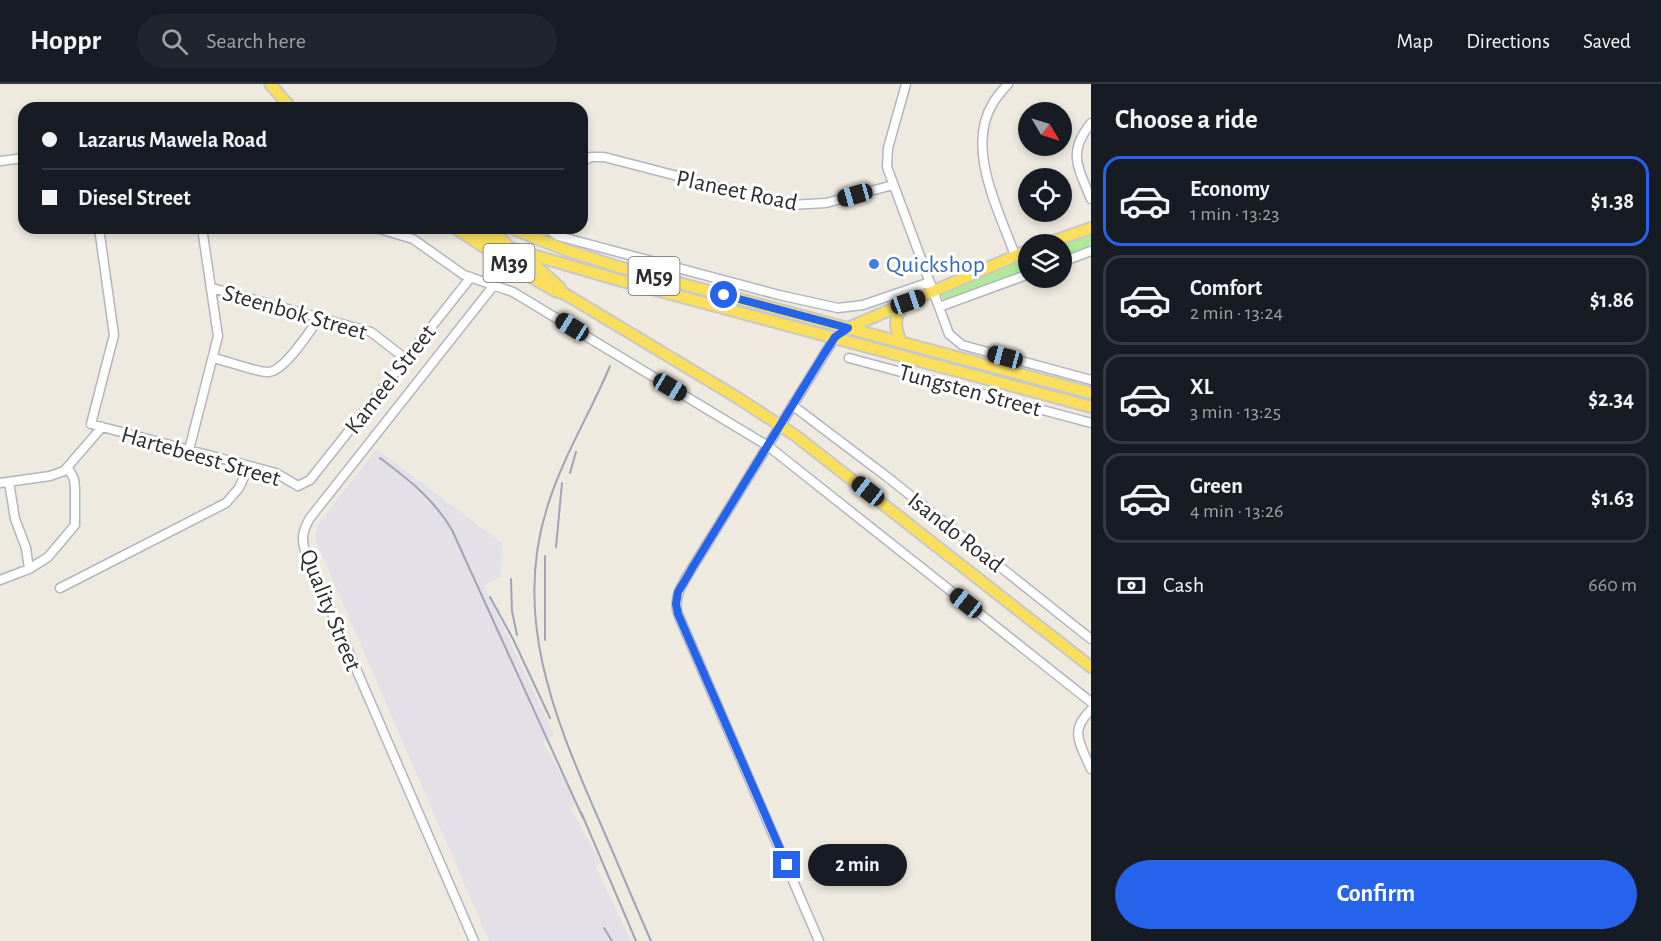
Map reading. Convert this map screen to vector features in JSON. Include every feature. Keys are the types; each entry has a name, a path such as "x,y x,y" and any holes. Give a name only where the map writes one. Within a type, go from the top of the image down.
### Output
{"main road":[{"path":"270,84 286,102"},
{"path":"279,84 294,102"},
{"path":"1072,235 1091,228"},
{"name":"Isando Road","path":"464,234 780,426 850,477 1091,667"},
{"name":"M59","path":"476,234 519,251 615,279 1091,407"},
{"name":"M39","path":"495,234 519,251"},
{"name":"M59","path":"525,234 615,266 1091,393"},
{"name":"Isando Road","path":"519,251 565,294"},
{"path":"835,337 848,328 908,302 931,288 1016,255"},
{"path":"903,343 897,333 895,320 899,311 908,302"}],"street":[{"path":"906,84 888,148 887,167 949,334 962,345 1091,380"},
{"path":"1008,84 990,108 984,129 982,150 985,168 1016,255"},
{"path":"1091,123 1080,136 1076,151 1079,170 1091,199"},
{"name":"Planeet Road","path":"588,159 604,157 790,205 826,203 893,184"},
{"path":"0,161 18,159"},
{"name":"Hartebeest Street","path":"100,234 114,335 91,424 276,473 296,485 302,485 310,480"},
{"path":"189,450 218,336 203,234"},
{"name":"Isando Road","path":"396,234 413,239 458,271 513,292 768,446 1091,702"},
{"path":"555,234 779,295 838,308 863,305 931,288"},
{"path":"1072,258 1091,251"},
{"name":"Kameel Street","path":"310,480 471,277"},
{"path":"939,307 1018,278"},
{"name":"Quality Street","path":"474,941 304,551 302,537 310,518 494,285"},
{"name":"Steenbok Street","path":"212,288 371,332 406,359"},
{"path":"213,358 272,372 286,362 319,318"},
{"path":"819,941 676,610 676,598 835,337"},
{"name":"Tungsten Street","path":"849,358 1091,423"},
{"name":"Isando Road","path":"792,405 886,476 1091,639"},
{"path":"29,569 26,548 4,482 59,474 68,468 102,428"},
{"path":"60,588 226,503 236,493 249,466"},
{"path":"0,580 29,569 48,557 75,525 74,479 68,468"},
{"path":"1091,710 1077,729 1079,741 1091,769"}],"shaded area":[{"path":"377,449 503,544 501,576 484,586 554,735 543,742 577,803 570,807 600,862 596,868 631,941 489,941 315,539 318,524"}],"green space":[{"path":"1091,234 1091,246 1072,253 1072,241"},
{"path":"1018,261 1018,273 953,297 942,298 941,294 969,280"}],"railway":[{"path":"610,366 560,471 547,508 538,548 534,587 536,625 542,663 565,738 651,941"},
{"path":"570,473 576,452"},
{"path":"380,458 429,499 452,530 583,818"},
{"path":"556,547 562,483"},
{"path":"545,556 545,640"},
{"path":"511,579 512,611 517,635"},
{"path":"490,597 513,639 550,718"},
{"path":"581,812 636,941"},
{"path":"604,928 612,941"}],"place":[{"name":"Quickshop","path":"874,264"}],"route":[{"path":"724,295 848,328 835,337 824,354 676,598 676,610 787,865"}]}
